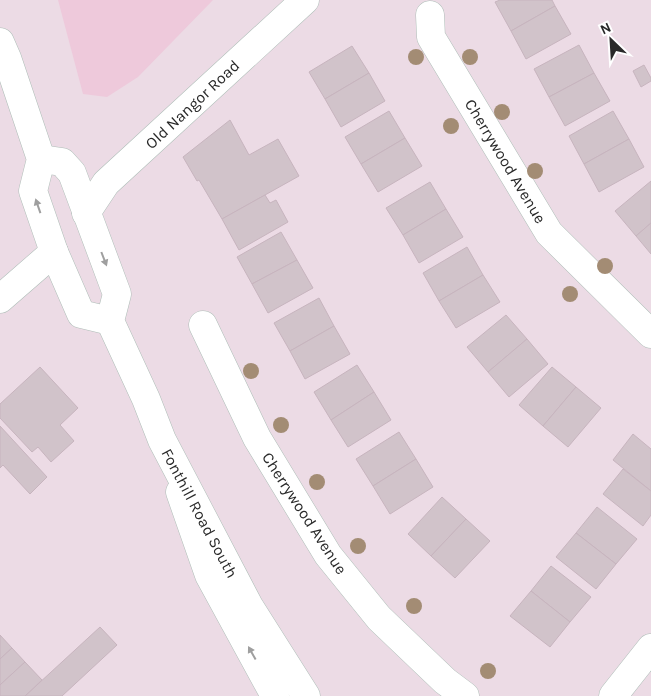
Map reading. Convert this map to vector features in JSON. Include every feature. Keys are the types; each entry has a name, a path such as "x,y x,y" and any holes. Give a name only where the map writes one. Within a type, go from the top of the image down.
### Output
{"street":[{"name":"Old Nangor Road","path":"86,213 106,183 305,0"},
{"name":"Cherrywood Avenue","path":"430,15 431,37 549,233 651,334"},
{"path":"0,25 2,50 41,159 33,191 54,252 81,314 110,321 117,294 72,173 62,162 41,159"},
{"path":"0,299 54,252"},
{"name":"Fonthill Road South","path":"110,321 146,399 162,440 249,606 306,696"},
{"name":"Cherrywood Avenue","path":"203,326 257,438 328,555 379,618 446,681 465,696"},
{"path":"162,440 209,574 275,696"},
{"path":"613,696 651,648"}],"shaded area":[{"path":"58,0 213,0 138,77 107,97 83,94"}],"building":[{"path":"500,0 552,0 555,6 511,31 495,2"},
{"path":"555,6 571,34 526,59 511,31"},
{"path":"579,45 594,73 549,97 534,69"},
{"path":"352,46 369,73 325,99 309,72"},
{"path":"644,65 651,81 641,87 633,71"},
{"path":"369,73 385,101 341,127 325,99"},
{"path":"594,73 610,101 565,126 549,97"},
{"path":"389,111 405,138 361,164 345,137"},
{"path":"613,111 629,139 584,164 569,136"},
{"path":"230,120 249,155 278,139 299,176 222,219 183,157"},
{"path":"405,138 422,166 378,192 361,164"},
{"path":"629,139 644,167 599,192 584,164"},
{"path":"651,181 651,223 636,236 615,211"},
{"path":"430,182 446,209 403,235 386,208"},
{"path":"265,195 270,203 276,200 288,222 239,250 222,219"},
{"path":"446,209 463,237 419,263 403,235"},
{"path":"651,223 651,254 636,236"},
{"path":"281,232 297,260 252,284 237,257"},
{"path":"467,247 483,275 439,301 423,273"},
{"path":"297,260 313,288 268,313 252,284"},
{"path":"483,275 500,302 456,328 439,301"},
{"path":"319,298 334,326 290,351 274,323"},
{"path":"506,315 527,339 488,372 467,347"},
{"path":"334,326 350,354 305,379 290,351"},
{"path":"527,339 548,364 509,397 488,372"},
{"path":"357,365 374,392 331,420 314,392"},
{"path":"40,367 78,408 60,425 74,441 51,462 38,447 32,452 0,418 0,404"},
{"path":"552,367 576,387 543,426 519,405"},
{"path":"576,387 601,408 568,447 543,426"},
{"path":"374,392 391,420 348,447 331,420"},
{"path":"0,426 47,477 30,494 3,465 0,468"},
{"path":"399,432 416,459 373,486 356,459"},
{"path":"633,434 651,449 651,491 613,460"},
{"path":"416,459 433,487 390,514 373,486"},
{"path":"623,469 651,491 651,515 643,526 603,494"},
{"path":"442,497 466,519 431,556 408,534"},
{"path":"597,507 637,539 616,564 576,533"},
{"path":"466,519 490,541 455,578 431,556"},
{"path":"576,533 616,564 596,589 556,557"},
{"path":"551,566 591,597 570,622 531,591"},
{"path":"531,591 570,622 550,647 510,616"},
{"path":"100,627 117,645 62,696 25,696"},
{"path":"0,635 12,648 0,659"},
{"path":"12,648 25,662 0,685 0,659"},
{"path":"25,662 42,680 25,696 0,696 0,685"}]}
